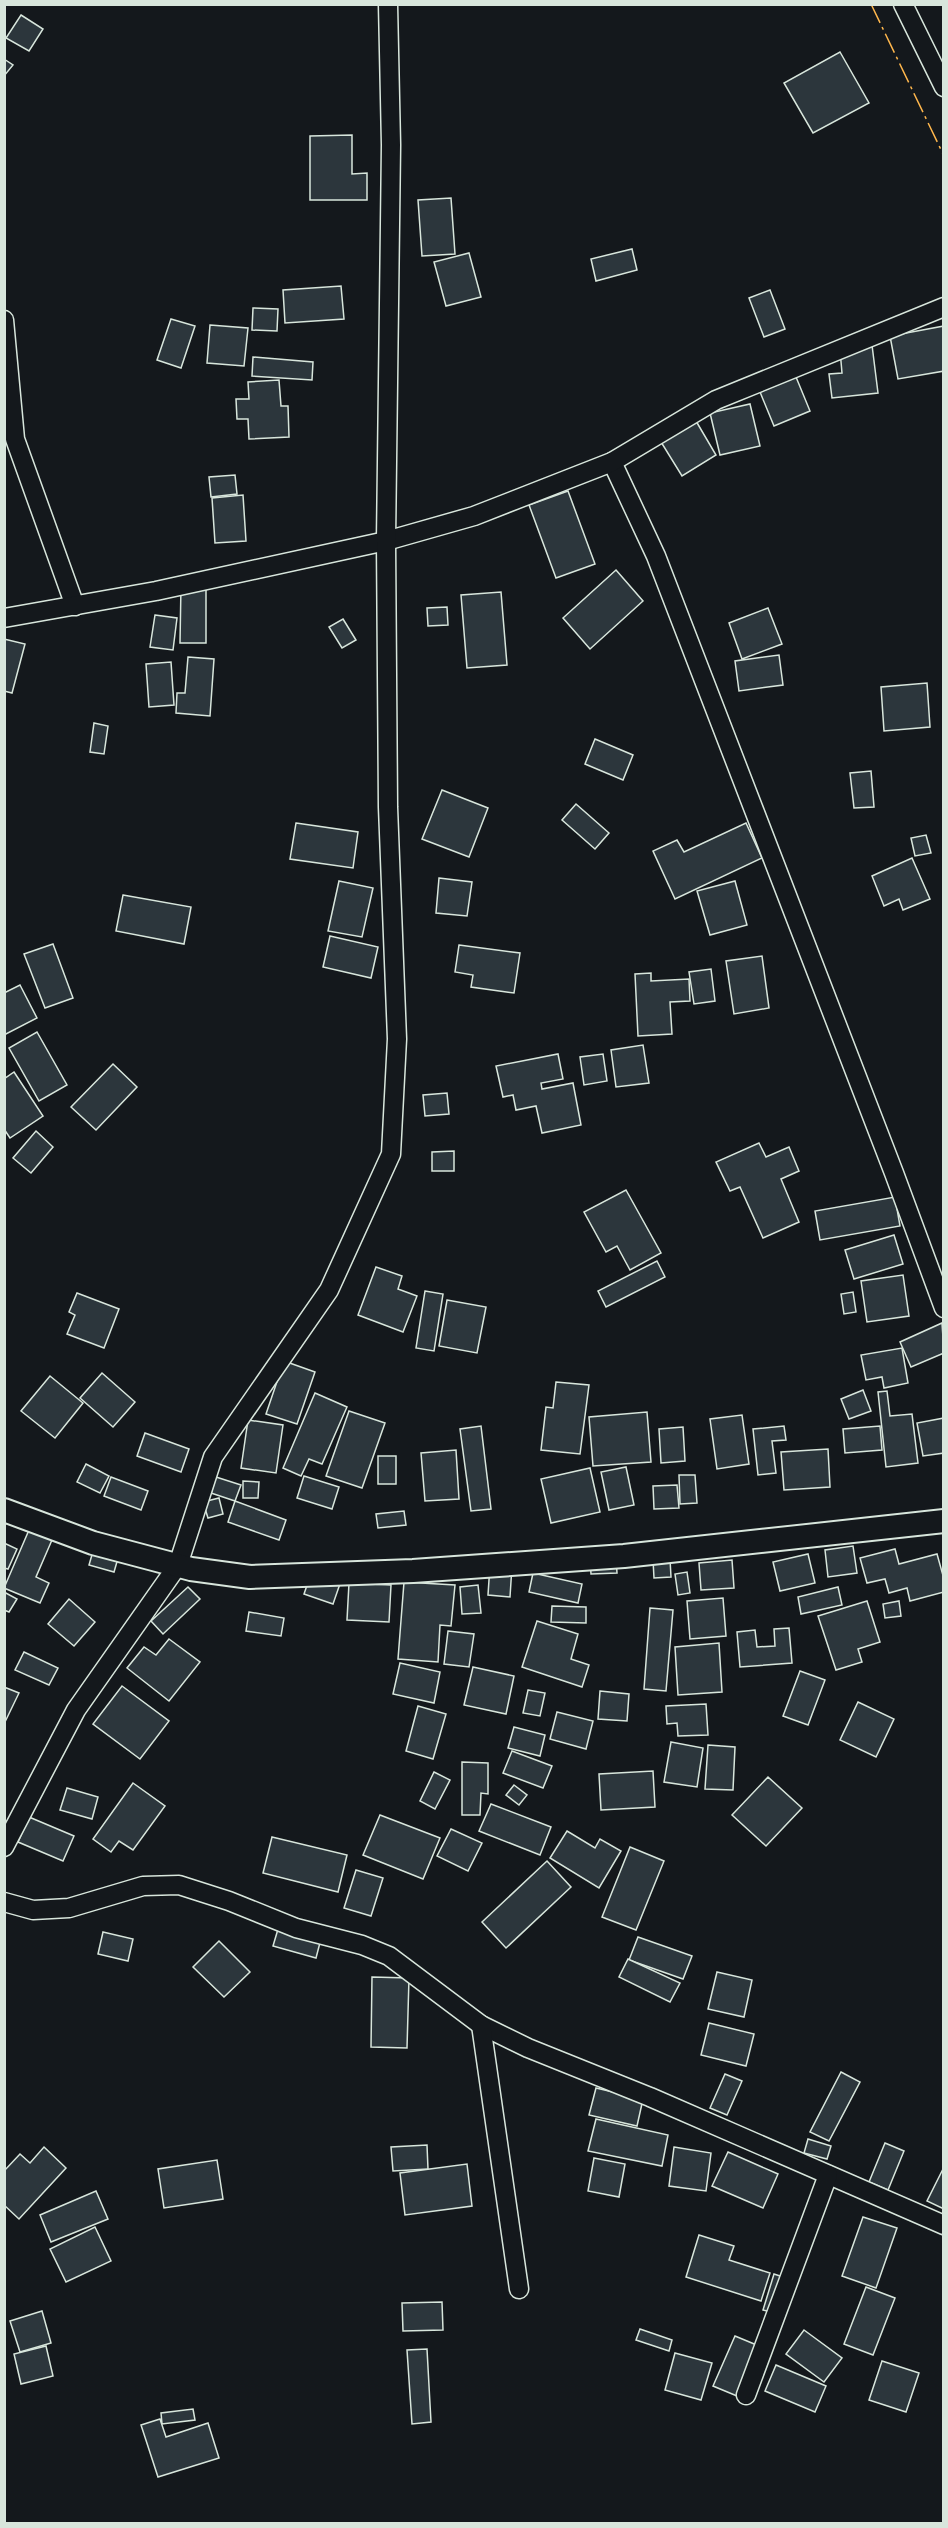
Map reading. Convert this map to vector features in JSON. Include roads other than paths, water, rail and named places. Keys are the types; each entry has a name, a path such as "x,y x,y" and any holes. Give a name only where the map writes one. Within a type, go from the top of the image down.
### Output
{"street":[{"path":"4,1847 76,1710 178,1565 213,1457 328,1290 391,1154 398,1039 388,807 386,541 391,145 388,4"},
{"path":"903,4 944,87"},
{"path":"4,618 156,591 386,541 474,516 612,462 716,400 944,307"},
{"path":"4,320 15,439 75,606"},
{"path":"612,462 656,556 944,1308"},
{"path":"4,1509 93,1543 178,1565 250,1577 413,1571 624,1556 944,1521"},
{"path":"4,1902 33,1910 69,1908 143,1886 179,1885 229,1901 296,1928 390,1956 481,2025 528,2048 650,2097 944,2225"},
{"path":"481,2025 519,2289"},
{"path":"746,2395 828,2175"}]}
